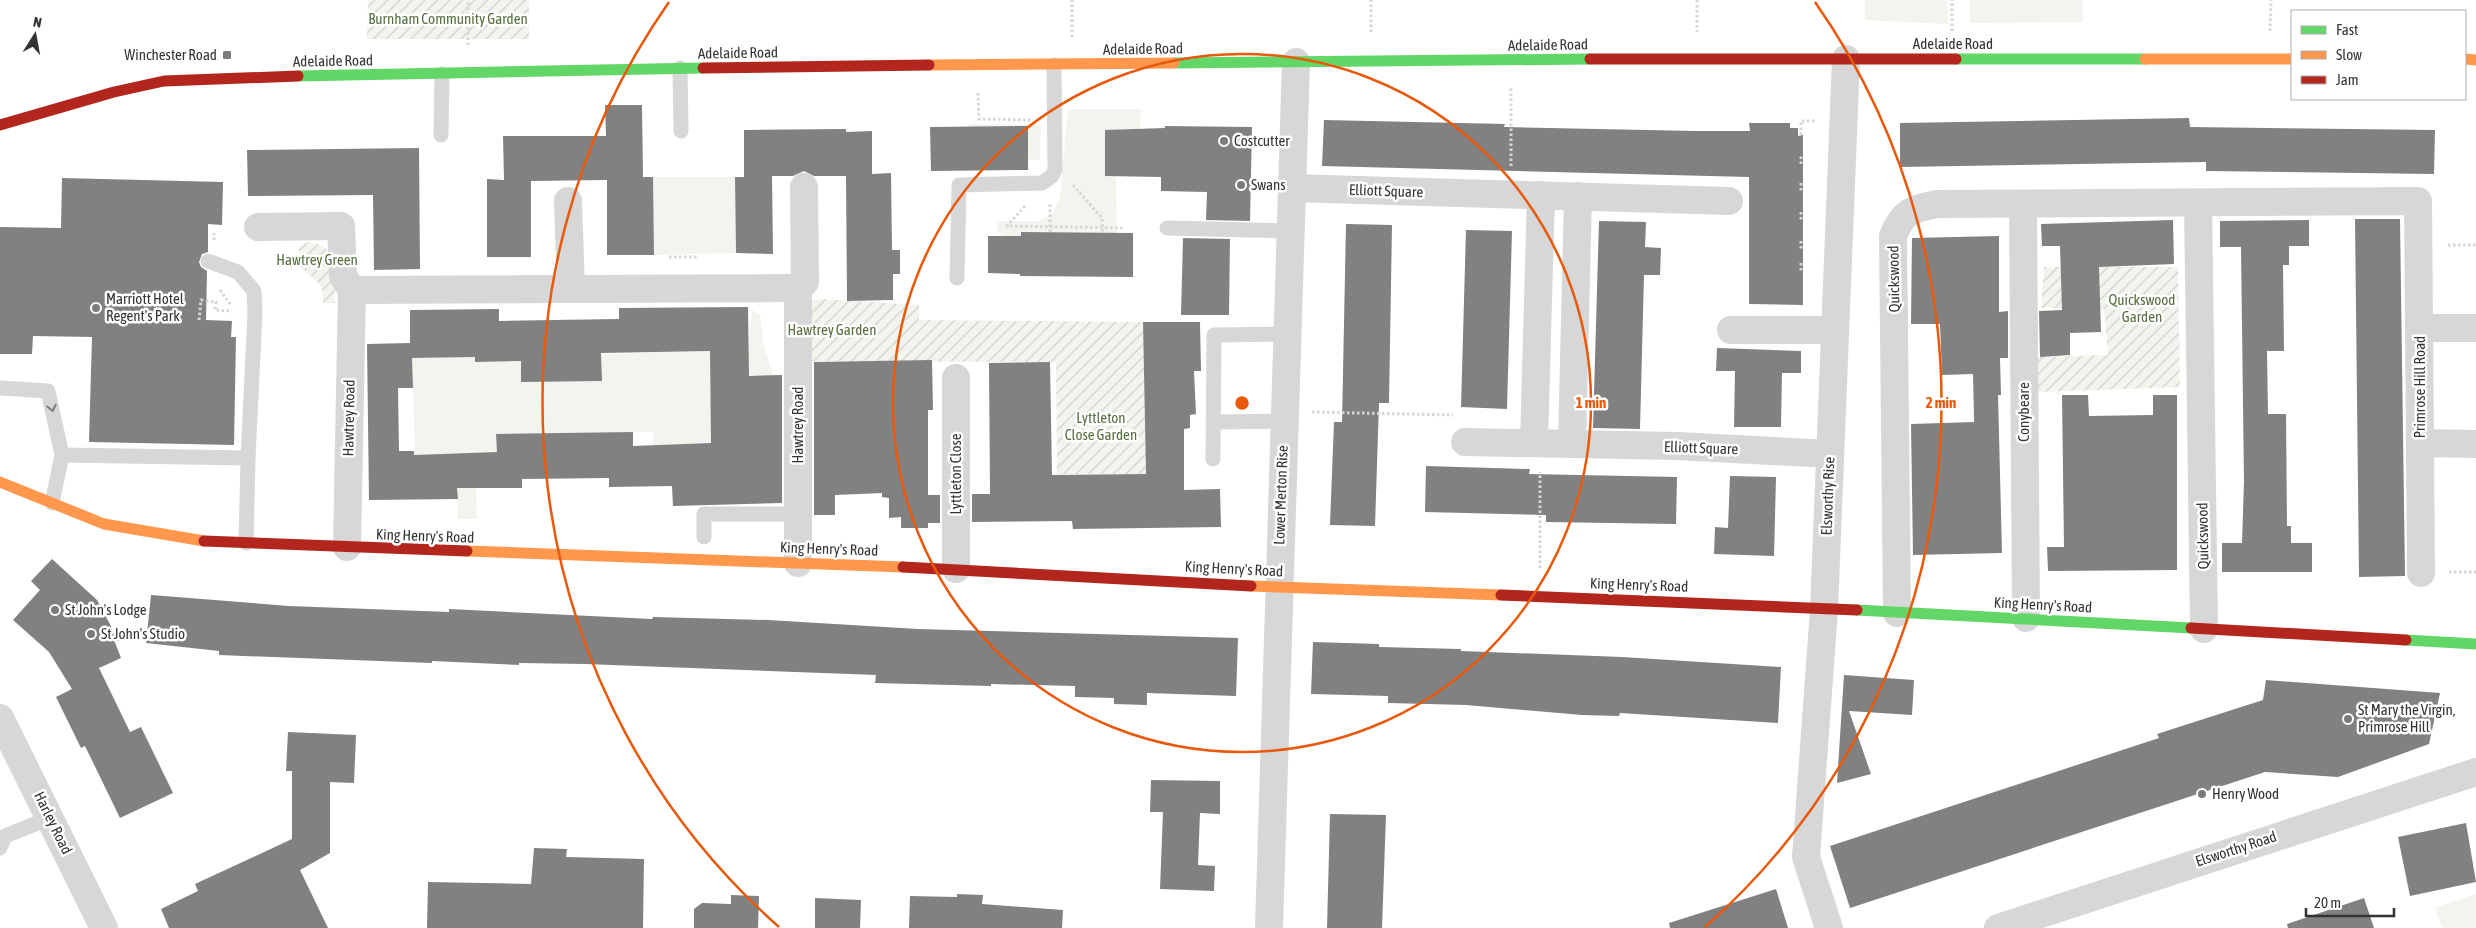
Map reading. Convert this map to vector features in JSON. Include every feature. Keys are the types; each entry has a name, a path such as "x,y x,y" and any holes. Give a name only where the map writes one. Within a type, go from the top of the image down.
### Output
{"street":[{"name":"Elsworthy Rise","path":"1828,928 1806,857 1824,610 1846,59"},
{"name":"Adelaide Road","path":"0,125 114,92 164,81 680,68 1296,62 2291,59"},
{"name":"Lower Merton Rise","path":"1269,928 1278,587 1296,62"},
{"name":"Hawtrey Road","path":"798,563 798,288 805,282 804,187"},
{"name":"Elliott Square","path":"1292,188 1730,200"},
{"path":"1537,443 1541,195"},
{"path":"1572,444 1578,196"},
{"path":"568,200 571,289"},
{"name":"Quickswood","path":"1897,613 1893,236 1899,222 1913,208 1937,204 2024,205 2418,201"},
{"name":"Primrose Hill Road","path":"2418,201 2421,573"},
{"name":"Quickswood","path":"2198,203 2204,629"},
{"name":"Conybeare","path":"2024,205 2026,618"},
{"name":"Hawtrey Road","path":"258,227 340,226 342,276 352,290 347,547"},
{"path":"352,290 798,288"},
{"path":"2420,328 2476,328"},
{"path":"1731,330 1834,330"},
{"name":"Lyttleton Close","path":"956,378 956,569"},
{"name":"Elliott Square","path":"1465,442 1572,444 1830,454"},
{"path":"2421,443 2476,444"},
{"name":"King Henry's Road","path":"0,482 104,524 200,541 956,569 1278,587 1544,596 2026,618 2476,644"},
{"name":"Harley Road","path":"0,718 104,928"},
{"name":"Elsworthy Road","path":"1998,928 2476,772"}],"lane":[{"path":"957,278 959,184 1040,183 1052,176 1055,170 1054,65"},
{"path":"680,68 681,131"},
{"path":"441,135 442,74"},
{"path":"1167,228 1290,231"},
{"path":"208,261 238,272 254,290 255,313 246,543"},
{"path":"1213,459 1214,335 1287,334"},
{"path":"0,388 48,391 62,455 52,503"},
{"path":"1214,422 1284,416"},
{"path":"62,455 248,458"},
{"path":"704,538 704,514 798,514"},
{"path":"0,848 5,836 50,818"}],"path":[{"path":"467,74 468,0"},
{"path":"1072,0 1072,65"},
{"path":"2270,39 2271,0"},
{"path":"978,65 979,119 1033,120 1032,129"},
{"path":"1510,195 1511,86"},
{"path":"1801,121 1801,135"},
{"path":"1801,154 1801,164"},
{"path":"1055,170 1072,183 1102,218 1103,233"},
{"path":"1050,232 1050,226 1050,198 1040,183 1032,198 1007,226 1050,226 1125,228"},
{"path":"1801,183 1801,192"},
{"path":"1801,212 1801,221"},
{"path":"1801,241 1801,250"},
{"path":"1801,262 1801,272"},
{"path":"1284,416 1465,415 1465,442"},
{"path":"1537,443 1538,559 1544,596"}],"green space":[{"name":"Burnham Community Garden","path":"368,0 529,0 529,39 367,39"},
{"path":"1865,0 1947,0 1948,24 1865,20"},
{"path":"1970,0 2083,0 2083,22 1970,23"},
{"path":"1068,109 1141,109 1140,129 1105,176 1116,176 1117,233 1021,232 1021,236 1003,236 997,231 997,221 1040,221 1053,213 1060,198"},
{"path":"969,124 1041,125 1040,160 1024,159 968,139"},
{"path":"653,177 735,177 736,253 654,255"},
{"name":"Hawtrey Green","path":"307,242 318,244 331,255 335,273 335,303 323,303 322,287 300,266 299,248"},
{"name":"Quickswood Garden","path":"2044,267 2178,267 2180,387 2037,392 2038,357 2108,355 2104,309 2041,308"},
{"name":"Lyttleton Close Garden","path":"821,299 919,305 919,320 1143,322 1146,474 1057,474 1056,362 809,361 810,301"},
{"path":"752,310 760,315 764,346 773,376 710,377 711,406 772,442 672,444 654,486 653,432 583,433 565,453 564,433 497,434 497,454 475,455 477,519 458,519 456,454 415,455 412,358 437,358 474,349 475,362 521,361 521,382 550,380 548,320 572,319 572,381 601,381 602,354 748,350"},
{"path":"2476,894 2476,928 2442,928 2435,908"}],"building":[{"path":"605,105 642,105 643,177 653,177 654,255 607,255 607,180 531,181 531,257 487,257 487,179 504,180 503,136 606,136"},
{"path":"2189,118 2190,127 2435,130 2434,174 2206,171 2206,162 1900,167 1900,123"},
{"path":"1324,120 1505,124 1504,127 1696,131 1750,131 1749,123 1790,123 1790,128 1798,128 1798,136 1803,135 1803,305 1749,304 1749,177 1322,166"},
{"path":"1028,126 1028,170 931,171 930,127"},
{"path":"1165,126 1252,127 1250,221 1206,220 1207,192 1161,191 1161,177 1105,176 1105,130 1165,128"},
{"path":"846,129 846,132 872,131 872,174 891,173 892,250 900,250 900,274 893,274 893,300 847,301 846,176 814,176 804,171 793,176 772,176 773,254 736,253 735,177 744,177 744,130"},
{"path":"419,148 420,269 374,270 373,195 248,196 247,150"},
{"name":"Marriott Hotel Regent's Park","path":"62,178 223,182 222,225 208,224 208,252 202,254 199,262 201,267 207,271 206,320 232,321 231,337 236,337 234,445 89,442 92,337 33,336 32,354 0,354 0,227 61,228"},
{"path":"2355,219 2400,219 2405,576 2359,577"},
{"path":"2173,220 2174,264 2099,267 2101,332 2070,333 2070,355 2040,357 2039,311 2062,310 2060,246 2042,246 2041,224"},
{"path":"2309,220 2309,246 2289,246 2289,265 2283,265 2284,351 2267,351 2268,414 2286,414 2287,526 2291,526 2291,543 2312,543 2312,572 2222,572 2222,543 2242,543 2244,482 2241,247 2220,247 2220,221"},
{"path":"1599,221 1646,222 1645,247 1661,248 1660,275 1644,275 1640,429 1593,428"},
{"path":"1346,224 1392,225 1389,403 1379,403 1375,526 1330,525 1334,422 1342,422"},
{"path":"1466,230 1512,231 1507,409 1461,407"},
{"path":"1021,232 1133,233 1133,277 1020,276 1020,274 988,273 988,236 1021,236"},
{"path":"1999,236 1999,312 2008,311 2008,358 2000,358 2001,395 1998,395 2002,553 1913,555 1911,424 1974,422 1974,419 1973,374 1942,375 1940,324 1911,324 1912,238"},
{"path":"1183,238 1230,239 1229,315 1181,315"},
{"path":"748,307 749,376 782,375 782,503 673,506 672,486 609,487 609,478 522,479 522,488 457,488 458,499 369,500 367,344 410,343 410,310 499,309 499,321 619,319 619,308","holes":["710,351 711,443 633,446 633,432 496,434 497,452 414,455 414,451 399,451 398,388 413,388 412,358 475,357 475,362 521,361 521,382 602,381 601,353"]},
{"path":"1143,322 1200,322 1201,371 1194,371 1196,414 1190,415 1190,428 1184,429 1184,490 1220,489 1221,527 1073,529 1072,521 972,522 972,494 990,494 989,363 1050,362 1052,475 1146,474"},
{"path":"1717,348 1801,351 1801,373 1782,373 1781,427 1734,427 1735,371 1716,371"},
{"path":"932,360 933,410 928,410 928,495 940,495 940,523 928,523 928,528 901,528 901,517 889,518 889,498 882,497 882,493 835,495 835,515 814,515 814,362"},
{"path":"2062,395 2088,395 2089,416 2153,415 2153,395 2177,395 2177,570 2048,571 2047,547 2064,547"},
{"path":"1426,466 1530,469 1529,474 1677,477 1676,524 1546,522 1546,515 1425,512"},
{"path":"1730,476 1776,477 1774,556 1714,554 1715,527 1728,528"},
{"path":"52,559 97,600 119,641 114,640 121,658 99,668 130,732 141,727 173,793 120,818 85,746 81,748 56,697 72,689 49,652 13,620 40,590 31,581"},
{"path":"151,595 289,606 449,612 449,609 652,619 653,617 768,620 918,629 1238,638 1236,696 1147,693 1147,705 1114,704 1114,698 1075,697 1075,686 875,683 876,675 585,664 519,663 519,665 432,661 432,663 219,655 219,651 146,643"},
{"path":"1313,642 1379,644 1379,647 1622,657 1781,667 1778,723 1620,713 1619,716 1582,715 1466,705 1388,703 1388,696 1311,694"},
{"path":"1844,675 1914,680 1912,715 1849,711 1871,774 1837,783"},
{"path":"2266,680 2440,693 2429,744 2338,777 2265,772 1850,908 1830,846 2159,738 2157,734 2263,700"},
{"path":"288,732 356,735 354,783 330,782 330,853 300,870 328,928 169,928 161,909 198,891 195,884 292,839 292,771 286,771"},
{"path":"1151,780 1220,781 1220,814 1200,813 1198,865 1215,866 1214,891 1160,889 1163,812 1150,812"},
{"path":"1330,814 1386,815 1382,928 1327,928"},
{"path":"2466,823 2476,882 2410,896 2398,837"},
{"path":"534,848 567,849 566,857 644,859 643,928 427,928 428,882 531,884"},
{"path":"1776,889 1788,928 1670,928 1669,923"},
{"path":"957,894 983,895 982,904 1063,910 1062,928 909,928 910,896 957,897"},
{"path":"731,895 759,896 758,928 694,928 694,909 702,903 731,904"},
{"path":"815,898 861,900 860,928 815,928"},
{"path":"2364,898 2374,928 2288,928 2287,924"}],"traffic: fast":[{"path":"1174,63 1590,59"},
{"path":"1956,59 2145,59"},
{"path":"298,76 703,68"},
{"path":"1857,610 2191,628"},
{"path":"2406,640 2476,644"}],"traffic: slow":[{"path":"2145,59 2291,59"},
{"path":"2466,59 2476,60"},
{"path":"929,65 1174,63"},
{"path":"0,482 104,524 204,541"},
{"path":"467,551 903,567"},
{"path":"1251,586 1501,595"}],"traffic: jam":[{"path":"1590,59 1956,59"},
{"path":"703,68 929,65"},
{"path":"0,125 114,92 164,81 298,76"},
{"path":"204,541 467,551"},
{"path":"903,567 1251,586"},
{"path":"1501,595 1857,610"},
{"path":"2191,628 2406,640"}],"place":[{"name":"Winchester Road","path":"227,55"},
{"name":"Costcutter","path":"1224,141"},
{"name":"Swans","path":"1241,185"},
{"name":"Marriott Hotel Regent's Park","path":"96,308"},
{"name":"St John's Lodge","path":"55,610"},
{"name":"St John's Studio","path":"91,634"},
{"name":"St Mary the Virgin, Primrose Hill","path":"2348,719"},
{"name":"Henry Wood","path":"2202,794"}],"park label":[{"name":"Hawtrey Garden","path":"832,330"}]}
